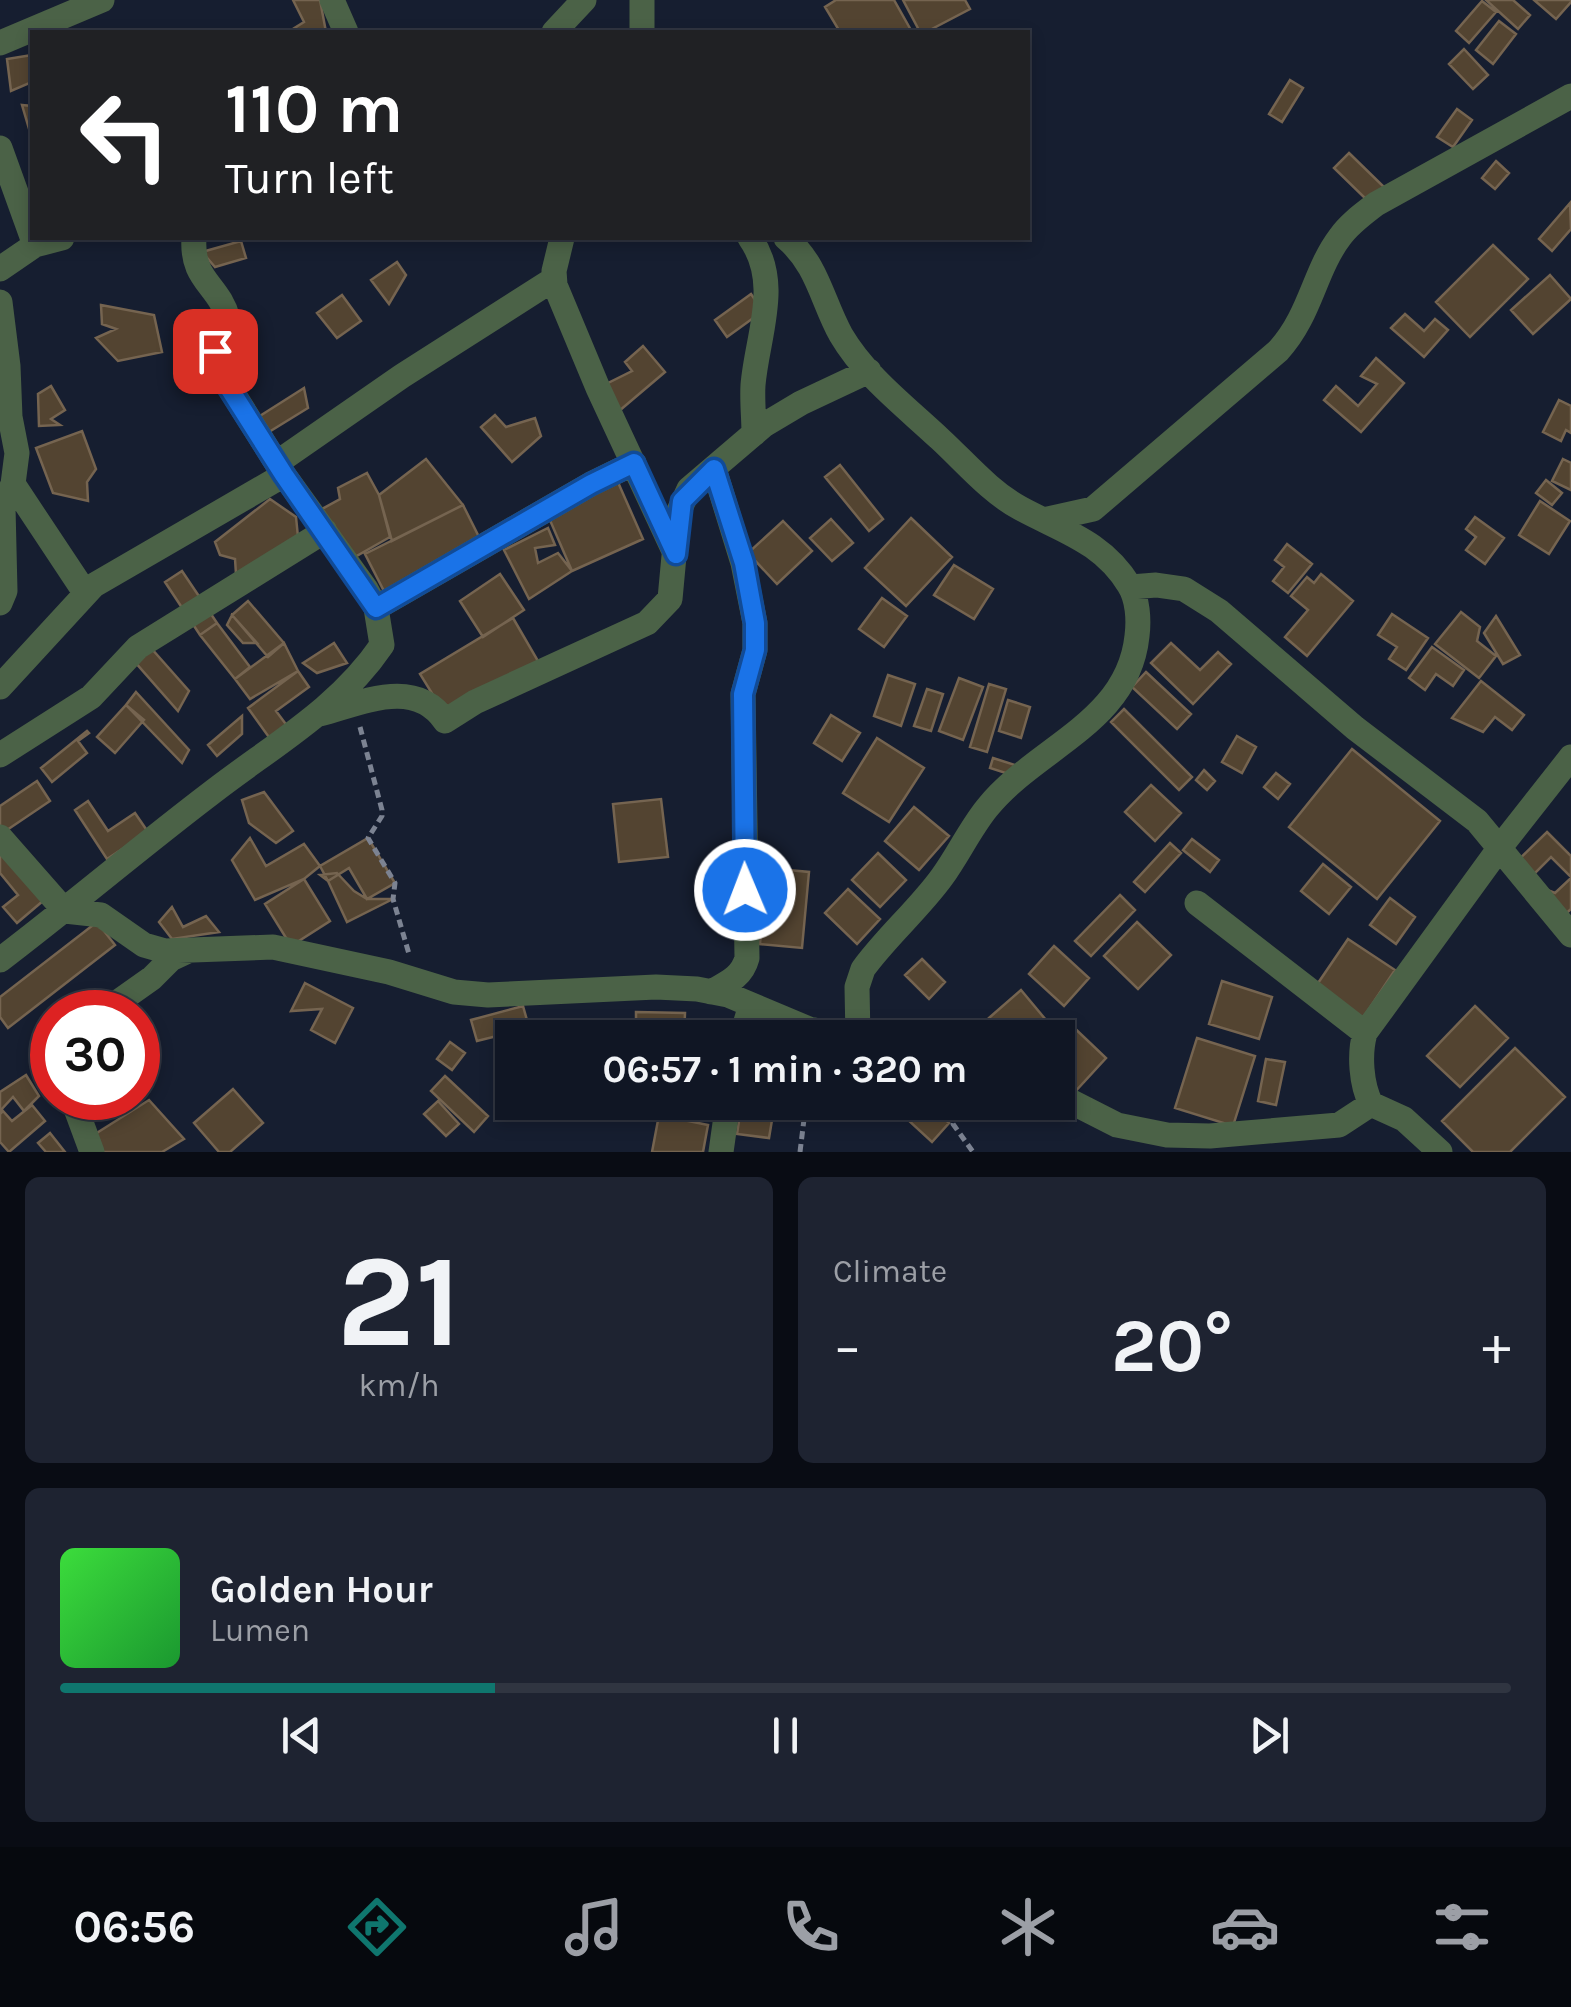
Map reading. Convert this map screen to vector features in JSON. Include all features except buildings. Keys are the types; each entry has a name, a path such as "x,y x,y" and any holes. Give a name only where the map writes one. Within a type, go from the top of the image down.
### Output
{"street":[{"path":"31,30 102,0"},
{"path":"332,0 345,30"},
{"path":"556,30 584,0"},
{"path":"642,0 642,30"},
{"path":"0,43 30,30"},
{"path":"1048,519 1093,509 1278,351 1300,322 1338,238 1367,210 1571,96"},
{"path":"0,148 30,231"},
{"path":"33,240 35,245"},
{"path":"0,269 35,245 54,240"},
{"path":"0,960 211,792 320,714 368,666 382,645 376,608 214,363 228,319 195,266 194,240"},
{"path":"562,240 554,279 598,388 676,554"},
{"path":"752,240 758,248 769,293 753,386 754,434"},
{"path":"788,240 810,263 841,334 869,371 1019,508 1048,519 1097,549 1132,587 1139,620 1136,651 1119,690 1078,733 988,807 944,874 873,956 858,987 857,1020"},
{"path":"14,484 84,591 281,468 402,376 554,279"},
{"path":"0,302 4,387 17,452 14,484 3,507 6,591 0,603"},
{"path":"320,714 402,694 435,706 445,720 647,624 670,599 682,501 754,434 800,404 869,371"},
{"path":"376,608 634,463"},
{"path":"711,992 736,978 744,970 747,958 743,694 756,640 744,563 714,469"},
{"path":"0,755 91,697 138,647 324,531"},
{"path":"0,687 92,586"},
{"path":"1132,587 1184,589 1219,611 1356,728 1424,782 1454,800 1501,846 1571,936"},
{"path":"1440,1152 1404,1119 1371,1104 1365,1089 1365,1033 1571,757"},
{"path":"0,837 64,910 101,915 144,945 165,951 272,947 454,992 488,994 656,986 711,992 787,1020"},
{"path":"1197,903 1365,1033"},
{"path":"135,990 171,959 186,952"},
{"path":"746,1020 750,1005"},
{"path":"1075,1104 1116,1125 1167,1135 1210,1136 1339,1126 1371,1104"},
{"path":"80,1120 92,1152"},
{"path":"721,1152 725,1120"}],"path":[{"path":"354,705 382,810 368,838 395,883 393,898 417,981"},
{"path":"800,1152 804,1120"},
{"path":"954,1120 972,1152"}],"route":[{"path":"215,351 217,369 376,608 634,463 676,554 682,501 714,469 744,563 755,623 755,650 743,694 745,890"}]}
